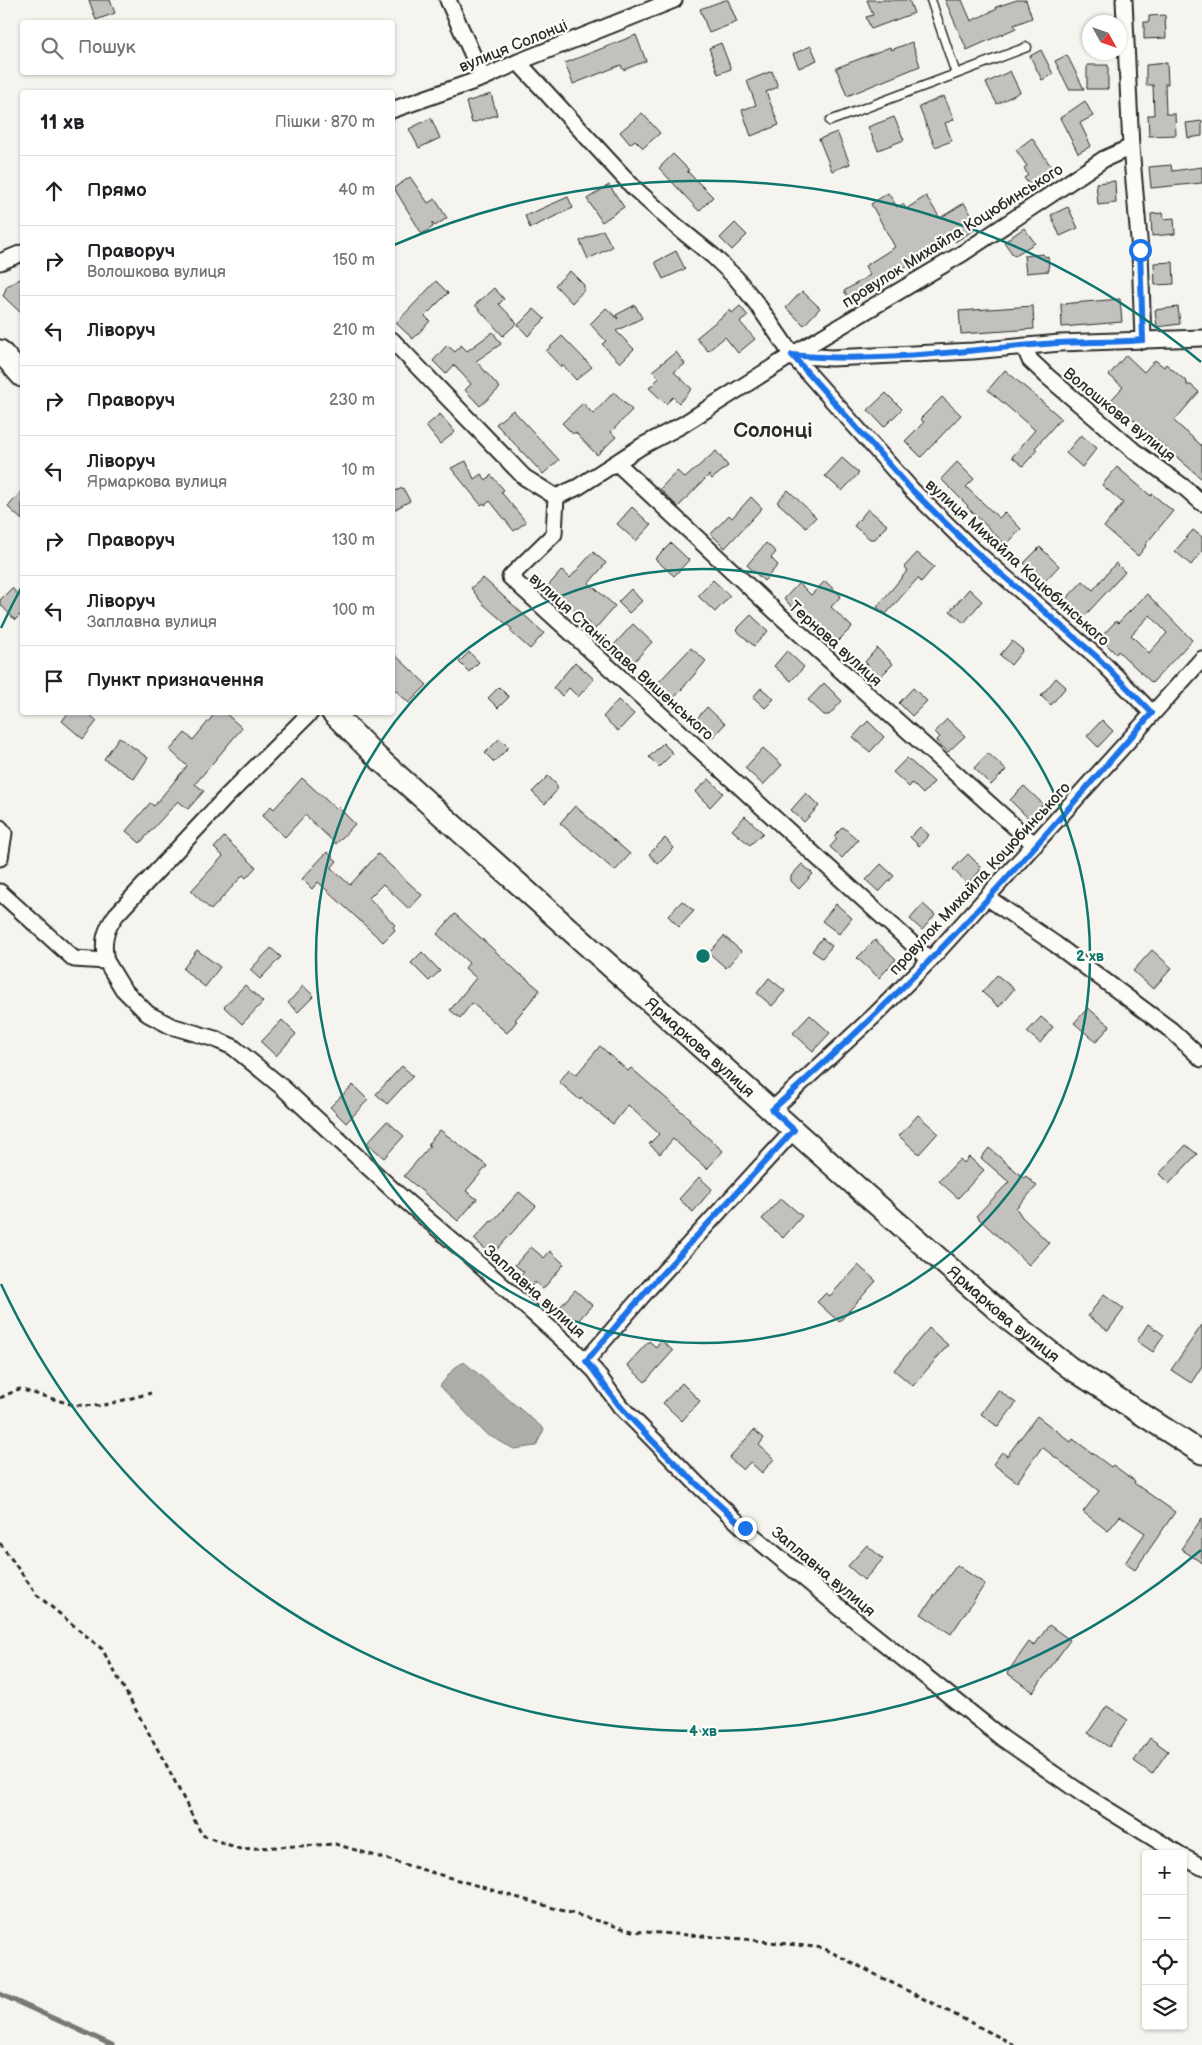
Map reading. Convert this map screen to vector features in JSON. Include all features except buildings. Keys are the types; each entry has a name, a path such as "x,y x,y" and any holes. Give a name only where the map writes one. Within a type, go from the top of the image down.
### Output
{"main road":[{"path":"0,350 20,374"},
{"name":"Ярмаркова вулиця","path":"335,715 377,757 1008,1319 1046,1350 1089,1380 1202,1453"}],"street":[{"path":"448,0 483,78"},
{"name":"вулиця Солонці","path":"395,109 483,78 518,62 674,0"},
{"path":"1124,0 1131,146 1140,250 1143,340"},
{"name":"вулиця Михайла Коцюбинського","path":"518,62 634,188 736,278 757,304 792,355 912,490 970,547 1097,657 1152,713"},
{"name":"провулок Михайла Коцюбинського","path":"556,497 578,487 642,446 682,425 792,355 962,253 1104,159 1131,146"},
{"path":"0,262 20,254"},
{"name":"Волошкова вулиця","path":"792,355 831,358 1060,343 1202,338"},
{"path":"395,343 524,477 556,497"},
{"name":"Волошкова вулиця","path":"1024,346 1030,360 1047,376 1134,451 1202,503"},
{"name":"Тернова вулиця","path":"617,463 776,612 1035,845"},
{"name":"вулиця Станіслава Вишенського","path":"556,497 554,534 510,578 930,960"},
{"name":"провулок Михайла Коцюбинського","path":"772,1110 876,1014 930,960 1202,659"},
{"path":"0,892 74,959 106,961 103,949 106,933 116,915 227,796 308,715"},
{"path":"0,828 4,833 0,858"},
{"path":"988,898 1063,949 1171,1030 1202,1059"},
{"name":"Заплавна вулиця","path":"106,961 123,989 148,1014 171,1026 223,1042 241,1052 260,1067 393,1190 520,1300 586,1361 620,1406 699,1486 750,1533 1002,1738 1084,1794 1172,1850"},
{"path":"586,1361 649,1288 794,1130"},
{"path":"1187,1859 1202,1867"}],"lane":[{"path":"930,0 956,74"},
{"path":"830,121 1027,47"}],"path":[{"path":"0,1398 19,1389 74,1405 100,1406 151,1393"},
{"path":"0,1543 37,1595 102,1648 168,1768 202,1835 240,1850 335,1844 632,1931 744,1939 824,1948 1014,2045"}],"shaded area":[{"path":"464,1362 544,1429 536,1446 514,1449 486,1434 440,1386 454,1368"}],"waterway":[{"path":"0,1994 112,2045"}],"district":[{"name":"Солонці","path":"773,430"}],"route":[{"path":"745,1528 699,1486 634,1421 611,1396 595,1371 586,1361 649,1288 794,1130 772,1110 815,1073 930,960 988,898 1152,713 1097,657 970,547 912,490 792,355 831,358 926,354 1042,344 1143,340 1140,250"}]}
